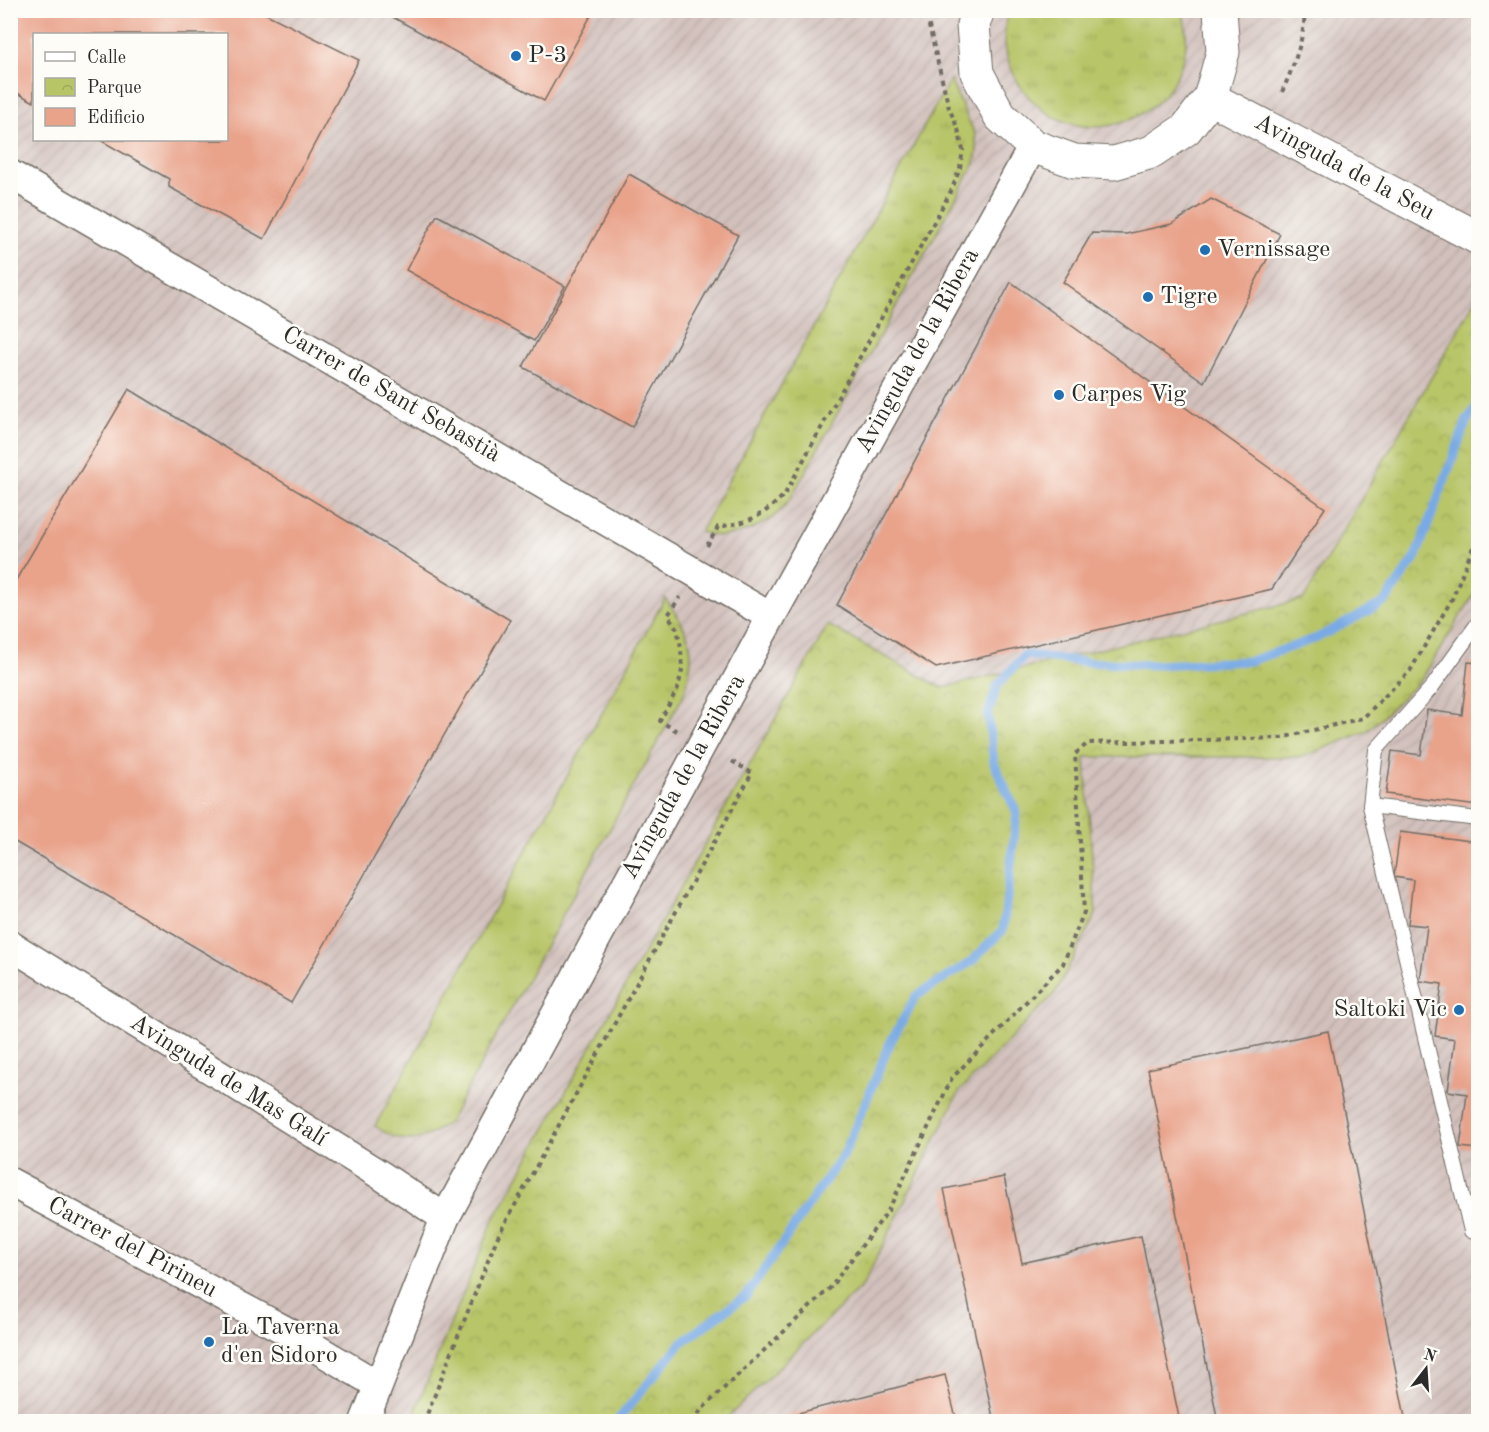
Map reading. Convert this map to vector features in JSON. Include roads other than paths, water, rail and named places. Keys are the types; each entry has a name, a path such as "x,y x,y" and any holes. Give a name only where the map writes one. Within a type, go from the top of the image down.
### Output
{"street":[{"path":"978,10 973,25 977,73 1000,116 1033,146 1074,161 1114,163 1152,152 1186,129 1210,98 1223,52 1220,10"},
{"name":"Avinguda de la Seu","path":"1210,98 1479,238"},
{"name":"Avinguda de la Ribera","path":"364,1422 444,1218 771,617 1033,146"},
{"name":"Carrer de Sant Sebastià","path":"10,174 771,617"},
{"name":"Avinguda de Mas Galí","path":"10,945 382,1176 444,1218"},
{"name":"Carrer del Pirineu","path":"10,1182 292,1334 378,1385"}],"lane":[{"path":"1479,623 1432,687 1376,750 1370,806 1471,1231 1479,1233"},
{"path":"1370,806 1479,819"}],"waterway":[{"path":"616,1422 682,1342 747,1295 845,1152 890,1043 916,996 971,962 1003,930 1017,813 994,763 988,715 997,686 1025,655 1086,662 1152,665 1250,661 1317,638 1385,602 1416,557 1467,420 1478,404"}],"place":[{"name":"P-3","path":"516,56"},
{"name":"Vernissage","path":"1205,250"},
{"name":"Tigre","path":"1148,297"},
{"name":"Carpes Vig","path":"1059,395"},
{"name":"Saltoki Vic","path":"1459,1010"},
{"name":"La Taverna d'en Sidoro","path":"209,1342"}]}
